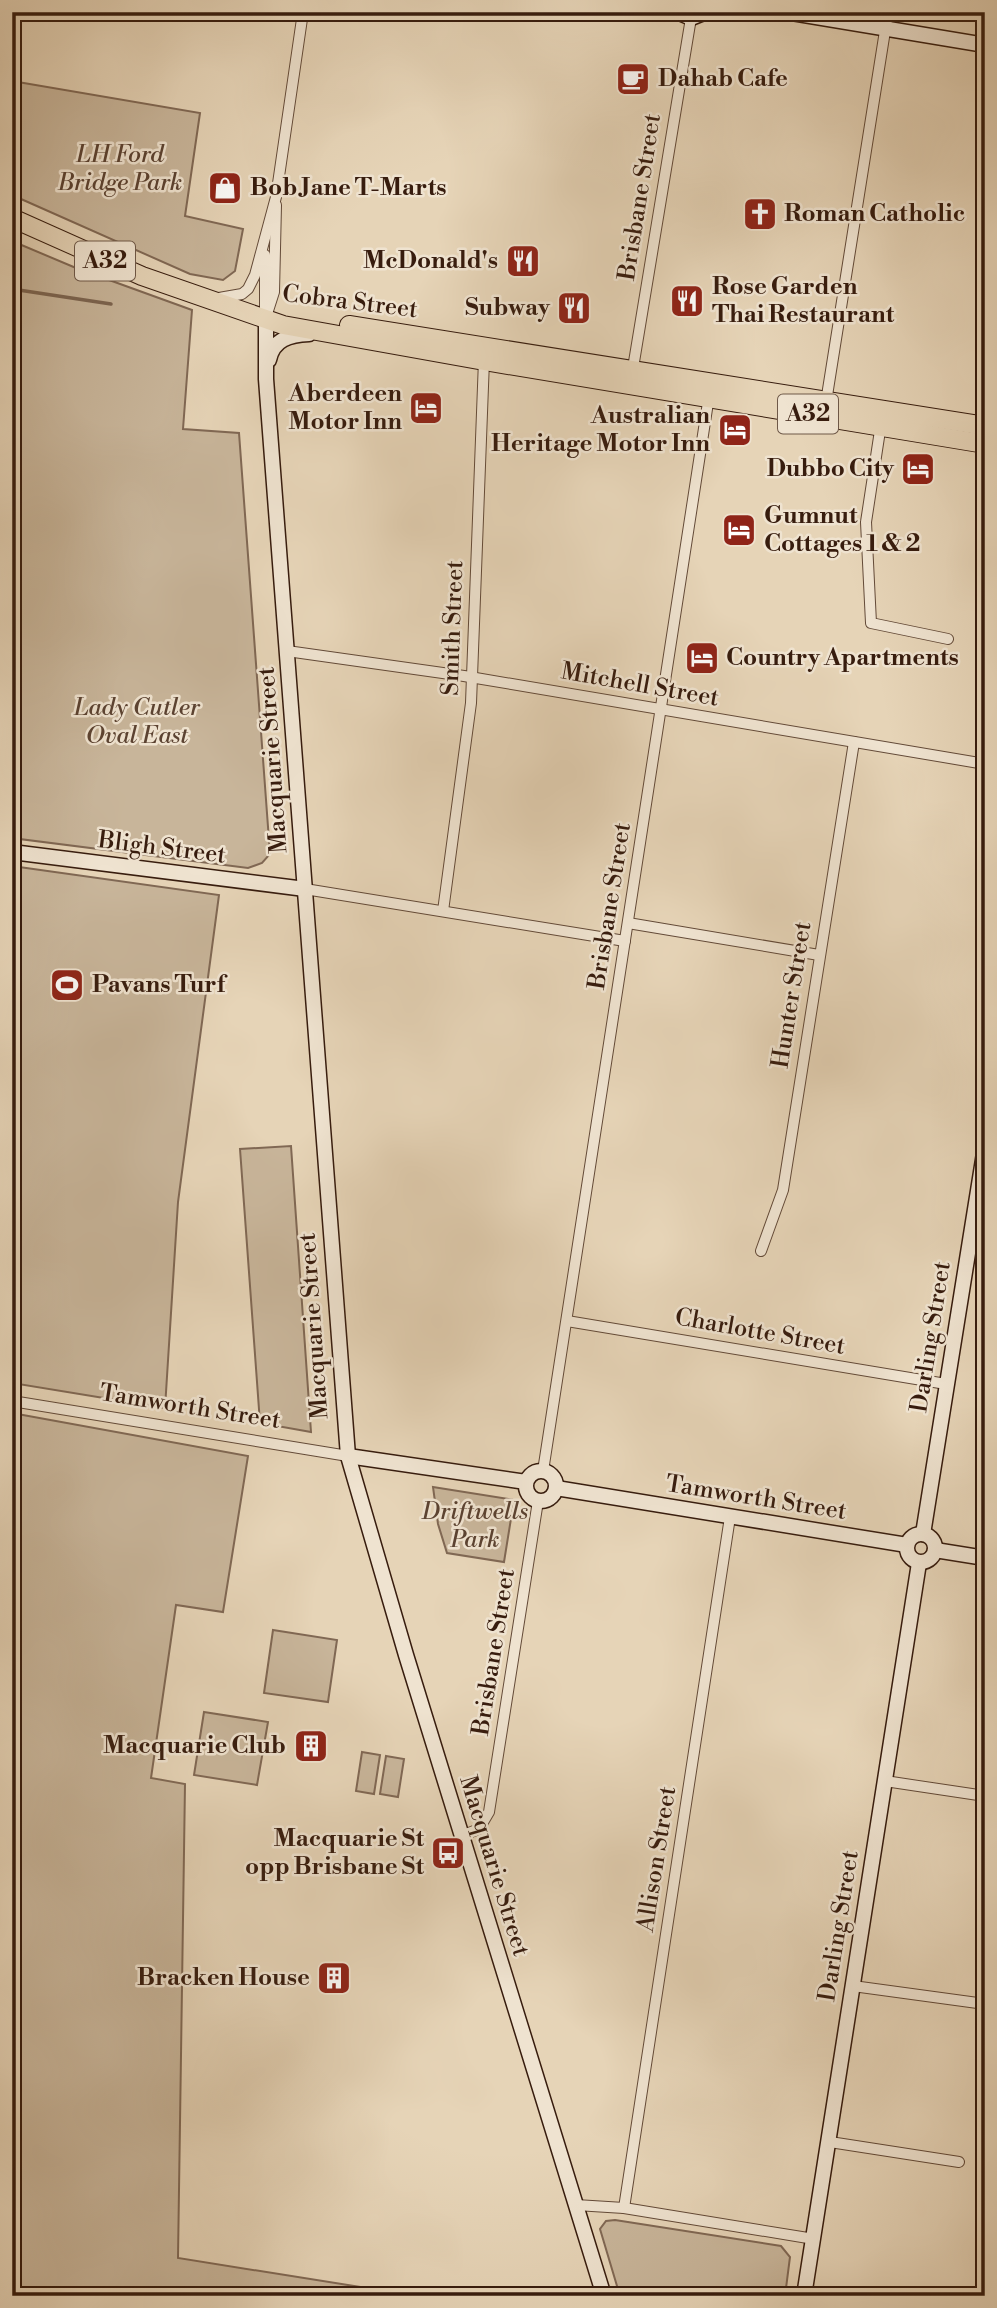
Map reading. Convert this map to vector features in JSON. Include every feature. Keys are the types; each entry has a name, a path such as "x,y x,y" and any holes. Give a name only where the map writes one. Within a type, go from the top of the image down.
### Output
{"highway":[{"name":"A32","path":"12,218 95,257 200,297 266,317"},
{"name":"Cobra Street","path":"266,317 283,314 485,353"},
{"name":"Cobra Street","path":"266,317 283,325 327,333 485,353 632,376 709,397 825,409 881,418 985,426"},
{"name":"Cobra Street","path":"632,376 669,374 825,409"},
{"name":"Cobra Street","path":"881,418 985,444"}],"street":[{"name":"Macquarie Street","path":"266,317 274,292 278,245 276,197 303,12"},
{"path":"684,15 706,12"},
{"path":"786,12 985,45"},
{"path":"825,409 888,12"},
{"name":"Brisbane Street","path":"632,376 684,15"},
{"name":"Macquarie Street","path":"200,297 234,297 248,289 255,275 276,197"},
{"name":"Macquarie Street","path":"267,223 263,291 266,317 266,379 348,1456 461,1836 604,2296"},
{"path":"266,379 270,355 277,344 290,336 327,333"},
{"name":"Smith Street","path":"443,911 473,678 485,353"},
{"path":"669,374 703,384 709,397"},
{"name":"Brisbane Street","path":"543,1471 709,397"},
{"path":"881,418 866,522 871,623 948,639"},
{"name":"Mitchell Street","path":"288,651 473,678 985,764"},
{"name":"Hunter Street","path":"761,1251 783,1190 854,742"},
{"name":"Bligh Street","path":"12,852 305,889"},
{"path":"305,889 625,941"},
{"path":"628,923 819,955"},
{"name":"Darling Street","path":"923,1534 946,1384 980,1200 985,1146"},
{"name":"Charlotte Street","path":"568,1321 946,1384"},
{"name":"Tamworth Street","path":"12,1401 526,1482"},
{"path":"543,1471 555,1479 556,1488 552,1497 538,1501 527,1492 526,1482 531,1475 543,1471"},
{"name":"Tamworth Street","path":"556,1488 907,1545"},
{"name":"Brisbane Street","path":"461,1836 479,1829 489,1812 538,1501"},
{"name":"Allison Street","path":"624,2208 730,1517"},
{"path":"923,1534 934,1541 935,1550 932,1558 919,1563 911,1558 907,1545 915,1535 923,1534"},
{"path":"935,1550 985,1558"},
{"name":"Darling Street","path":"804,2296 919,1563"},
{"path":"885,1780 985,1796"},
{"path":"853,1986 985,2004"},
{"path":"830,2142 959,2162"},
{"path":"576,2205 624,2208 814,2239"}],"green space":[{"name":"LH Ford Bridge Park","path":"12,81 200,113 185,216 243,229 235,271 223,280 190,274 12,195"},
{"name":"Lady Cutler Oval East","path":"12,241 76,268 192,310 183,429 239,433 270,854 262,863 248,868 12,838"},
{"path":"12,866 219,895 178,1202 165,1408 12,1383"},
{"path":"291,1146 311,1432 260,1423 240,1149"},
{"path":"12,1413 248,1456 223,1612 176,1605 151,1778 185,1784 178,2258 373,2289 372,2296 12,2296"},
{"name":"Driftwells Park","path":"433,1487 514,1500 504,1562 447,1553 438,1524"},
{"path":"273,1630 337,1640 328,1702 264,1693"},
{"path":"204,1712 268,1722 257,1785 194,1775"},
{"path":"362,1752 380,1755 374,1794 356,1791"},
{"path":"386,1756 404,1759 398,1797 380,1794"},
{"path":"615,2220 781,2246 790,2257 785,2296 620,2296 600,2229 606,2221"}],"waterway":[{"path":"12,289 111,304"}],"place":[{"name":"Dahab Cafe","path":"633,79"},
{"name":"Bob Jane T-Marts","path":"225,188"},
{"name":"Roman Catholic","path":"760,214"},
{"name":"McDonald's","path":"523,261"},
{"name":"Rose Garden Thai Restaurant","path":"687,301"},
{"name":"Subway","path":"574,308"},
{"name":"Aberdeen Motor Inn","path":"426,408"},
{"name":"Australian Heritage Motor Inn","path":"735,430"},
{"name":"Dubbo City","path":"918,469"},
{"name":"Gumnut Cottages 1 & 2","path":"739,530"},
{"name":"Country Apartments","path":"702,658"},
{"name":"Pavans Turf","path":"67,985"},
{"name":"Macquarie Club","path":"311,1746"},
{"name":"Macquarie St opp Brisbane St","path":"448,1853"},
{"name":"Bracken House","path":"334,1978"}]}
